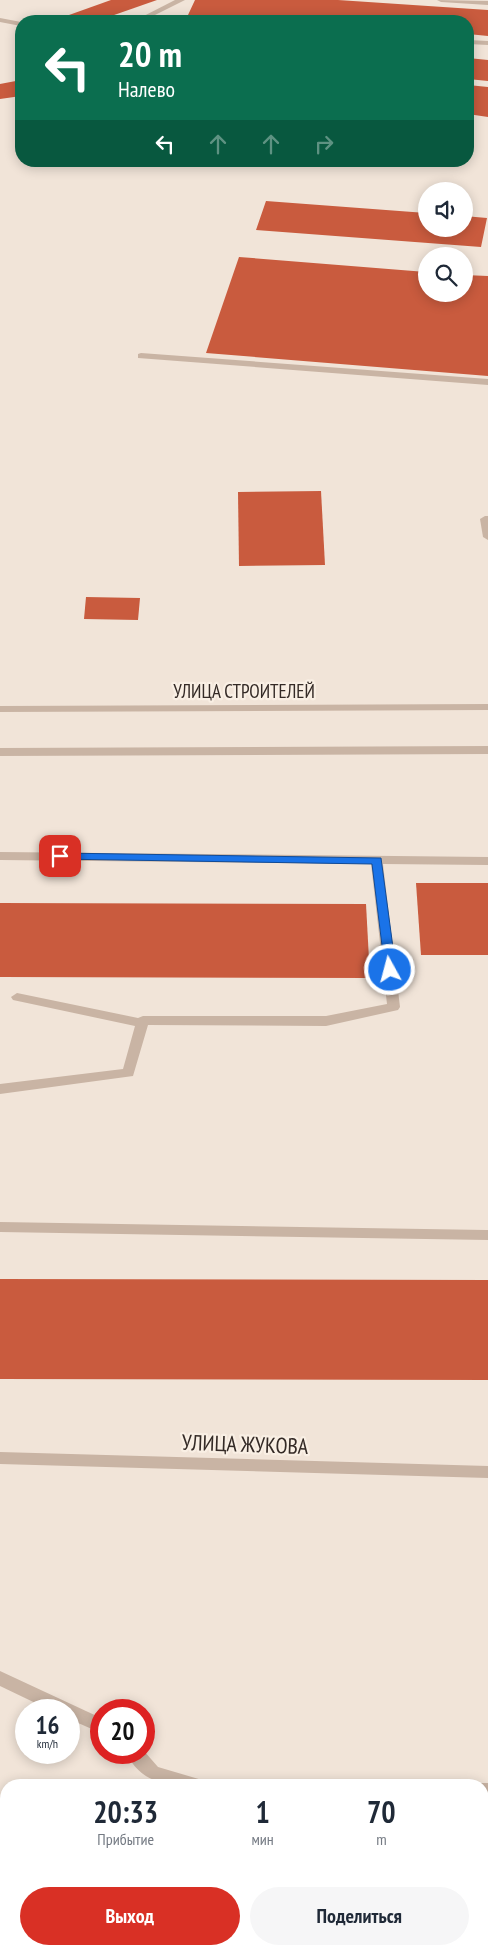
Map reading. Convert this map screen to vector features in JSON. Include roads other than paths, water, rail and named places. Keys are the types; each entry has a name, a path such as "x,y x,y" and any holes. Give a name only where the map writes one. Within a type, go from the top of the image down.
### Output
{"street":[{"path":"150,15 181,0"},
{"path":"441,0 488,3"},
{"path":"0,20 15,23"},
{"path":"474,42 488,43"},
{"path":"141,356 488,382"},
{"path":"488,519 485,520 488,537"},
{"name":"УЛИЦА СТРОИТЕЛЕЙ","path":"0,709 488,707"},
{"path":"0,752 488,750"},
{"path":"0,856 488,861"},
{"path":"0,1089 128,1073 143,1020 326,1021 394,1007 377,860"},
{"path":"17,997 142,1023"},
{"path":"0,1227 486,1235"},
{"name":"УЛИЦА ЖУКОВА","path":"0,1458 488,1472"},
{"path":"0,1678 45,1699"},
{"path":"145,1764 153,1773 174,1779"}]}
